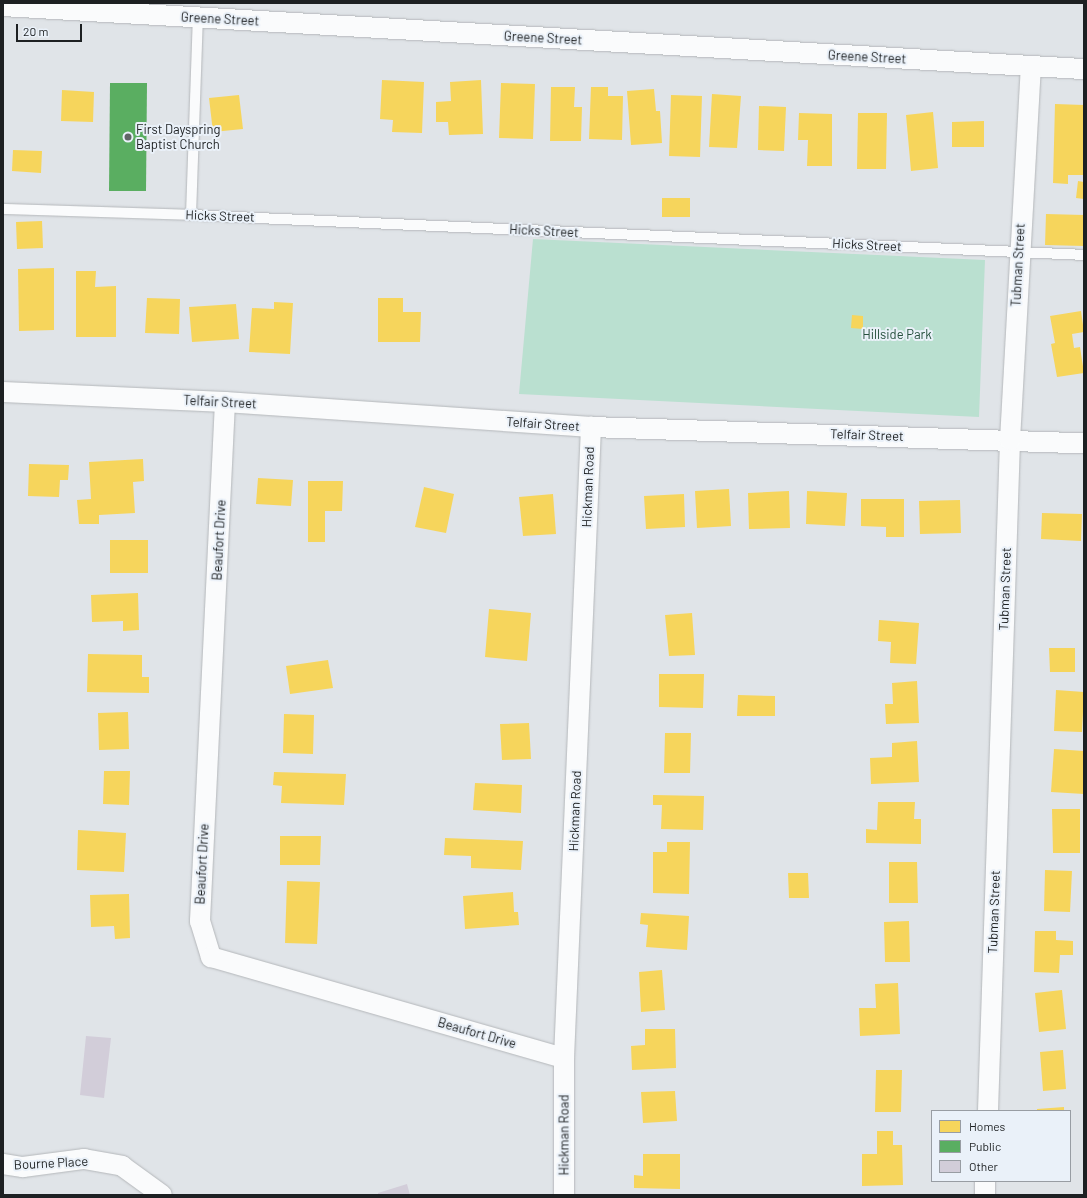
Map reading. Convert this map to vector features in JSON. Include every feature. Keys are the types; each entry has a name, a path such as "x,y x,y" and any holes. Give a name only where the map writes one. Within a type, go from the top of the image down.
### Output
{"street":[{"name":"Greene Street","path":"3,6 1084,69"},
{"name":"Tubman Street","path":"988,1110 1010,440 1019,251 1031,66"},
{"name":"Telfair Street","path":"3,392 225,402 591,427 1084,443"},
{"name":"Beaufort Drive","path":"225,402 200,921 211,957 564,1058"},
{"name":"Hickman Road","path":"564,1195 564,1058 591,427"},
{"name":"Bourne Place","path":"3,1164 23,1167 84,1159 122,1166 162,1195"},
{"path":"985,1182 985,1195"}],"lane":[{"path":"191,215 198,18"},
{"name":"Hicks Street","path":"3,209 191,215 1084,255"}],"green space":[{"name":"Hillside Park","path":"533,239 985,260 979,417 519,394"}],"building: Homes":[{"path":"382,80 424,82 422,133 392,132 393,120 380,119"},
{"path":"481,80 483,134 449,135 448,122 436,122 436,102 451,101 450,82"},
{"path":"501,83 535,84 533,139 499,138"},
{"path":"551,87 575,87 574,107 582,107 581,141 550,141"},
{"path":"591,87 608,87 608,96 623,96 622,140 589,139"},
{"path":"654,89 656,111 660,111 662,143 631,145 627,91"},
{"path":"62,90 94,92 93,122 61,121"},
{"path":"712,94 741,96 737,148 709,147"},
{"path":"239,95 243,129 213,132 209,98"},
{"path":"671,95 702,96 700,157 669,156"},
{"path":"1055,104 1084,105 1084,175 1068,175 1068,184 1053,183"},
{"path":"759,106 786,107 784,151 758,150"},
{"path":"933,112 938,168 911,171 906,115"},
{"path":"799,113 832,114 832,166 807,166 808,140 798,140"},
{"path":"858,113 887,113 886,169 857,169"},
{"path":"984,121 984,147 952,147 952,122"},
{"path":"13,150 42,151 41,173 12,171"},
{"path":"1078,181 1084,182 1084,199 1076,198"},
{"path":"662,198 690,198 690,217 662,217"},
{"path":"1046,214 1084,215 1084,246 1045,245"},
{"path":"42,221 43,248 17,249 16,222"},
{"path":"54,268 54,330 19,331 18,269"},
{"path":"76,271 96,271 95,287 116,286 116,337 76,337"},
{"path":"147,298 180,299 179,334 145,333"},
{"path":"378,298 403,298 403,312 421,312 420,342 378,342"},
{"path":"274,302 293,303 290,354 249,352 252,308 274,309"},
{"path":"236,304 239,339 192,342 189,307"},
{"path":"1081,311 1084,332 1072,334 1074,348 1080,347 1084,373 1057,377 1051,344 1055,343 1050,316"},
{"path":"852,315 863,316 863,329 851,328"},
{"path":"143,459 144,481 133,482 135,513 99,515 99,524 79,524 77,500 91,499 89,462"},
{"path":"29,464 69,465 68,480 60,480 59,497 28,496"},
{"path":"258,478 293,480 291,506 256,504"},
{"path":"308,481 343,481 342,511 325,511 325,542 308,542"},
{"path":"424,487 454,494 446,533 415,527"},
{"path":"729,489 731,526 697,528 695,491"},
{"path":"789,491 790,528 749,529 748,493"},
{"path":"807,491 847,493 845,526 806,524"},
{"path":"553,494 556,534 523,536 519,497"},
{"path":"684,494 685,527 646,529 644,496"},
{"path":"861,499 904,499 904,537 886,537 886,527 861,526"},
{"path":"960,500 961,533 920,534 919,501"},
{"path":"1042,513 1082,514 1081,541 1041,539"},
{"path":"110,540 148,540 148,573 110,573"},
{"path":"138,593 139,630 123,631 123,621 92,622 91,595"},
{"path":"489,609 531,613 527,661 485,657"},
{"path":"692,613 695,655 669,656 665,615"},
{"path":"879,620 919,623 916,664 890,663 891,642 878,641"},
{"path":"1049,648 1075,648 1075,672 1050,672"},
{"path":"88,654 142,655 142,677 149,677 149,693 87,692"},
{"path":"328,660 333,688 290,694 286,666"},
{"path":"659,674 704,674 703,708 659,707"},
{"path":"917,681 919,723 886,724 885,704 893,704 892,683"},
{"path":"1056,690 1084,692 1082,732 1054,731"},
{"path":"738,695 775,696 775,716 737,716"},
{"path":"128,712 129,749 99,750 98,713"},
{"path":"284,714 314,715 313,754 283,753"},
{"path":"529,723 531,759 502,760 500,724"},
{"path":"665,733 691,733 690,773 664,773"},
{"path":"917,741 919,782 871,784 870,758 892,757 892,743"},
{"path":"1054,749 1084,751 1084,794 1051,792"},
{"path":"104,771 130,771 129,805 103,804"},
{"path":"274,772 346,774 344,805 281,803 282,786 273,785"},
{"path":"475,783 522,785 521,813 473,810"},
{"path":"653,795 704,796 703,830 661,829 662,805 653,805"},
{"path":"878,802 915,802 914,819 921,819 921,844 866,843 866,829 877,830"},
{"path":"1052,809 1080,809 1080,853 1053,853"},
{"path":"78,830 126,833 124,872 77,870"},
{"path":"280,836 321,836 320,865 280,865"},
{"path":"445,838 523,841 521,870 471,868 471,856 444,855"},
{"path":"667,842 690,842 689,894 653,893 653,852 667,852"},
{"path":"889,862 917,862 918,903 889,903"},
{"path":"1045,870 1072,871 1070,912 1044,911"},
{"path":"788,873 808,873 809,898 789,898"},
{"path":"287,881 320,882 317,944 285,943"},
{"path":"513,892 514,912 518,912 519,925 465,929 463,896"},
{"path":"129,894 130,938 115,939 114,926 91,927 90,895"},
{"path":"641,913 689,916 687,950 646,947 648,925 640,924"},
{"path":"909,921 910,962 885,962 884,922"},
{"path":"1035,931 1056,931 1056,940 1073,941 1073,955 1060,955 1059,973 1034,972"},
{"path":"662,970 665,1010 641,1012 639,972"},
{"path":"898,983 900,1034 860,1036 859,1008 876,1008 875,984"},
{"path":"1062,990 1066,1029 1039,1032 1035,993"},
{"path":"645,1029 675,1029 676,1068 632,1070 631,1046 645,1045"},
{"path":"1063,1050 1066,1089 1043,1091 1040,1052"},
{"path":"876,1070 902,1070 901,1112 875,1112"},
{"path":"675,1091 677,1121 643,1123 641,1092"},
{"path":"1064,1107 1064,1110 1037,1109"},
{"path":"877,1131 893,1131 893,1145 902,1145 903,1185 862,1186 862,1154 877,1154"},
{"path":"643,1154 680,1154 680,1189 634,1188 634,1175 643,1176"}],"building: Public":[{"name":"First Dayspring Baptist Church","path":"110,83 147,83 146,191 109,191"}],"building: Other":[{"path":"86,1036 111,1038 104,1098 80,1095"},
{"path":"407,1184 410,1195 378,1195 378,1193"}],"place":[{"name":"First Dayspring Baptist Church","path":"128,137"}]}
